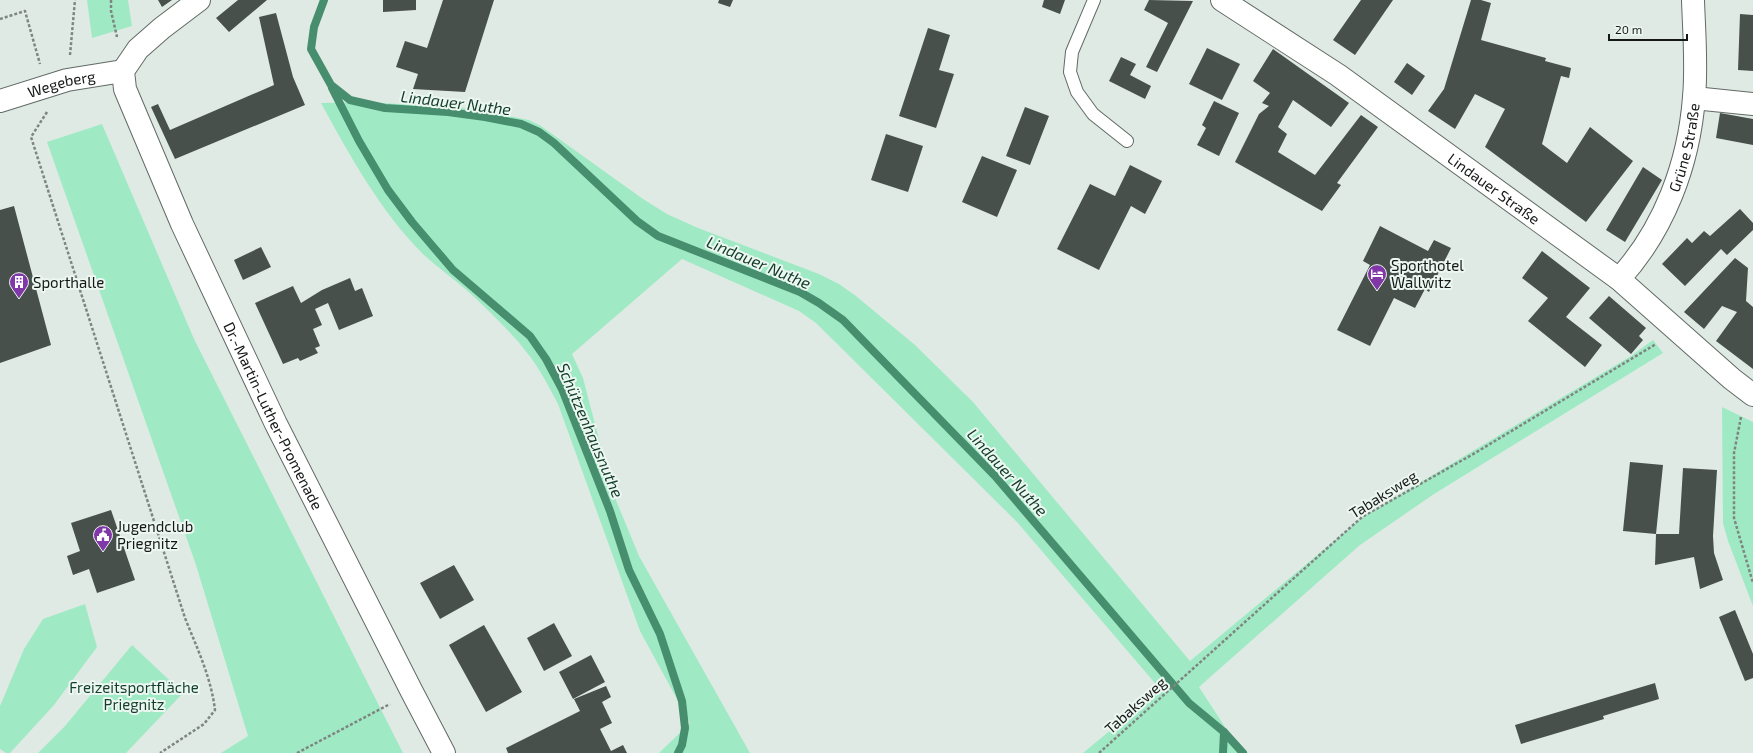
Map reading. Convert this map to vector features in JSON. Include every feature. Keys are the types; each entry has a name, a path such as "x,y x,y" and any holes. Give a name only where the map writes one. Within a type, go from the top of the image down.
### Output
{"street":[{"path":"123,71 138,49 162,28 200,0"},
{"name":"Lindauer Straße","path":"1222,0 1338,75 1619,279 1674,329 1753,395"},
{"name":"Grüne Straße","path":"1619,279 1647,244 1678,179 1688,142 1694,98 1695,63 1693,0"},
{"name":"Wegeberg","path":"0,101 67,80 123,71"},
{"name":"Dr.-Martin-Luther-Promenade","path":"123,71 125,89 182,224 224,317 276,424 444,753"},
{"path":"1694,98 1753,104"}],"lane":[{"path":"1094,0 1072,52 1070,72 1078,92 1093,114 1127,141"}],"path":[{"path":"75,0 67,80 31,137 185,618 205,668 212,690 215,710 204,724 160,753"},
{"path":"0,19 25,10 42,70"},
{"name":"Tabaksweg","path":"1099,753 1362,517 1475,453 1658,343 1674,329"},
{"path":"1741,417 1734,453 1734,518 1753,583"},
{"path":"297,753 412,692"}],"green space":[{"path":"87,0 128,0 132,26 92,38"},
{"path":"366,102 464,108 529,120 541,126 643,199 667,214 698,228 819,274 839,284 856,296 915,345 973,402 1190,661 1363,517 1631,356 1653,340 1663,353 1434,494 1360,545 1199,687 1242,753 1083,753 1160,689 1017,522 816,323 799,311 682,259 572,354 583,378 613,493 639,556 750,753 659,753 690,723 640,631 558,404 544,378 515,338 460,284 423,254 393,220 355,163 321,103"},
{"path":"102,124 194,339 403,753 221,753 248,736 196,565 47,142"},
{"path":"1722,407 1753,422 1753,606 1728,541 1723,523"},
{"path":"85,604 97,647 54,705 10,753 6,753 0,749 0,706 24,649 43,619"},
{"name":"Freizeitsportfläche Priegnitz","path":"132,645 183,693 126,753 38,753 65,726"}],"building":[{"path":"158,0 172,0 162,7"},
{"path":"238,0 267,0 229,32 216,18"},
{"path":"383,0 416,0 416,10 383,12"},
{"path":"443,0 494,0 465,92 413,89 418,74 396,67 405,41 427,48"},
{"path":"719,0 733,0 730,7 718,3"},
{"path":"1044,0 1065,0 1060,14 1042,7"},
{"path":"1149,0 1193,1 1157,72 1146,67 1168,23 1144,10"},
{"path":"1361,0 1393,0 1355,55 1333,40"},
{"path":"1471,0 1481,0 1491,3 1481,40 1546,58 1545,61 1571,68 1569,78 1561,76 1542,144 1567,163 1590,127 1633,161 1586,222 1485,147 1505,109 1475,94 1455,129 1428,111 1444,89"},
{"path":"276,13 293,77 305,105 175,159 151,107 158,104 170,130 274,85 259,17"},
{"path":"1740,14 1753,15 1753,71 1738,70"},
{"path":"928,28 950,35 939,70 954,74 936,128 899,116"},
{"path":"1207,48 1240,64 1222,100 1189,84"},
{"path":"1273,49 1349,103 1331,127 1293,100 1278,127 1287,134 1278,152 1315,175 1361,115 1378,127 1337,183 1341,185 1322,211 1235,162 1259,114 1269,106 1262,103 1270,93 1253,81"},
{"path":"1121,57 1136,64 1130,75 1151,86 1145,99 1109,81"},
{"path":"1407,63 1425,76 1412,95 1394,82"},
{"path":"1214,101 1239,113 1219,156 1197,145 1206,128 1202,125"},
{"path":"1025,107 1049,116 1030,165 1006,156"},
{"path":"1720,113 1753,119 1753,145 1716,138"},
{"path":"886,134 923,146 908,192 871,180"},
{"path":"982,156 1017,170 997,217 962,202"},
{"path":"1130,165 1162,181 1145,214 1131,206 1099,270 1057,249 1090,184 1115,196"},
{"path":"1643,167 1662,180 1625,242 1606,230"},
{"name":"Sporthalle","path":"14,206 51,345 0,363 0,210"},
{"path":"1740,209 1753,223 1753,230 1727,255 1721,249 1685,286 1662,264 1687,238 1692,243 1704,231 1710,236"},
{"name":"Sporthotel Wallwitz","path":"1380,226 1428,251 1434,240 1451,248 1429,292 1425,289 1415,308 1394,298 1370,346 1337,330 1370,265 1363,261"},
{"path":"261,247 271,267 243,280 234,260"},
{"path":"1542,251 1590,288 1566,317 1602,345 1585,367 1528,321 1548,298 1522,278"},
{"path":"1735,258 1748,268 1746,301 1753,307 1753,369 1716,341 1737,312 1722,306 1704,329 1684,312"},
{"path":"350,278 355,291 362,288 373,316 339,330 328,303 315,309 322,325 313,329 320,346 315,348 318,353 300,361 298,358 283,364 255,303 293,286 301,303 322,290"},
{"path":"1609,296 1646,328 1639,336 1643,340 1631,354 1589,318"},
{"path":"1630,462 1663,465 1656,534 1623,531"},
{"path":"1683,468 1717,470 1713,536 1714,553 1723,580 1700,589 1694,557 1655,565 1656,534 1679,534"},
{"path":"111,510 135,580 97,593 89,569 73,575 67,556 80,551 71,523"},
{"path":"454,565 474,600 440,619 420,583"},
{"path":"1735,610 1753,654 1753,678 1745,681 1719,617"},
{"path":"554,623 572,656 544,671 527,638"},
{"path":"484,625 522,692 486,712 449,645"},
{"path":"591,655 605,682 573,699 559,672"},
{"path":"1655,683 1659,699 1603,716 1604,719 1521,744 1515,725"},
{"path":"606,686 611,697 602,702 612,723 600,729 611,751 623,745 627,753 508,753 506,748 580,711 574,699"}],"waterway":[{"name":"Lindauer Nuthe","path":"324,0 314,27 311,49 331,85 350,100 385,108 448,112 485,117 521,124 539,132 554,143 637,221 658,236 800,292 843,320 995,476 1189,703 1224,732 1243,753"},
{"name":"Schützenhausnuthe","path":"332,88 359,141 388,190 412,222 453,270 530,336 546,359 562,389 610,511 629,570 660,634 682,701 685,728 682,745 678,753"},
{"path":"1223,753 1224,732"}],"place":[{"name":"Sporthotel Wallwitz","path":"1377,291"},
{"name":"Sporthalle","path":"19,299"},
{"name":"Jugendclub Priegnitz","path":"103,552"}]}
